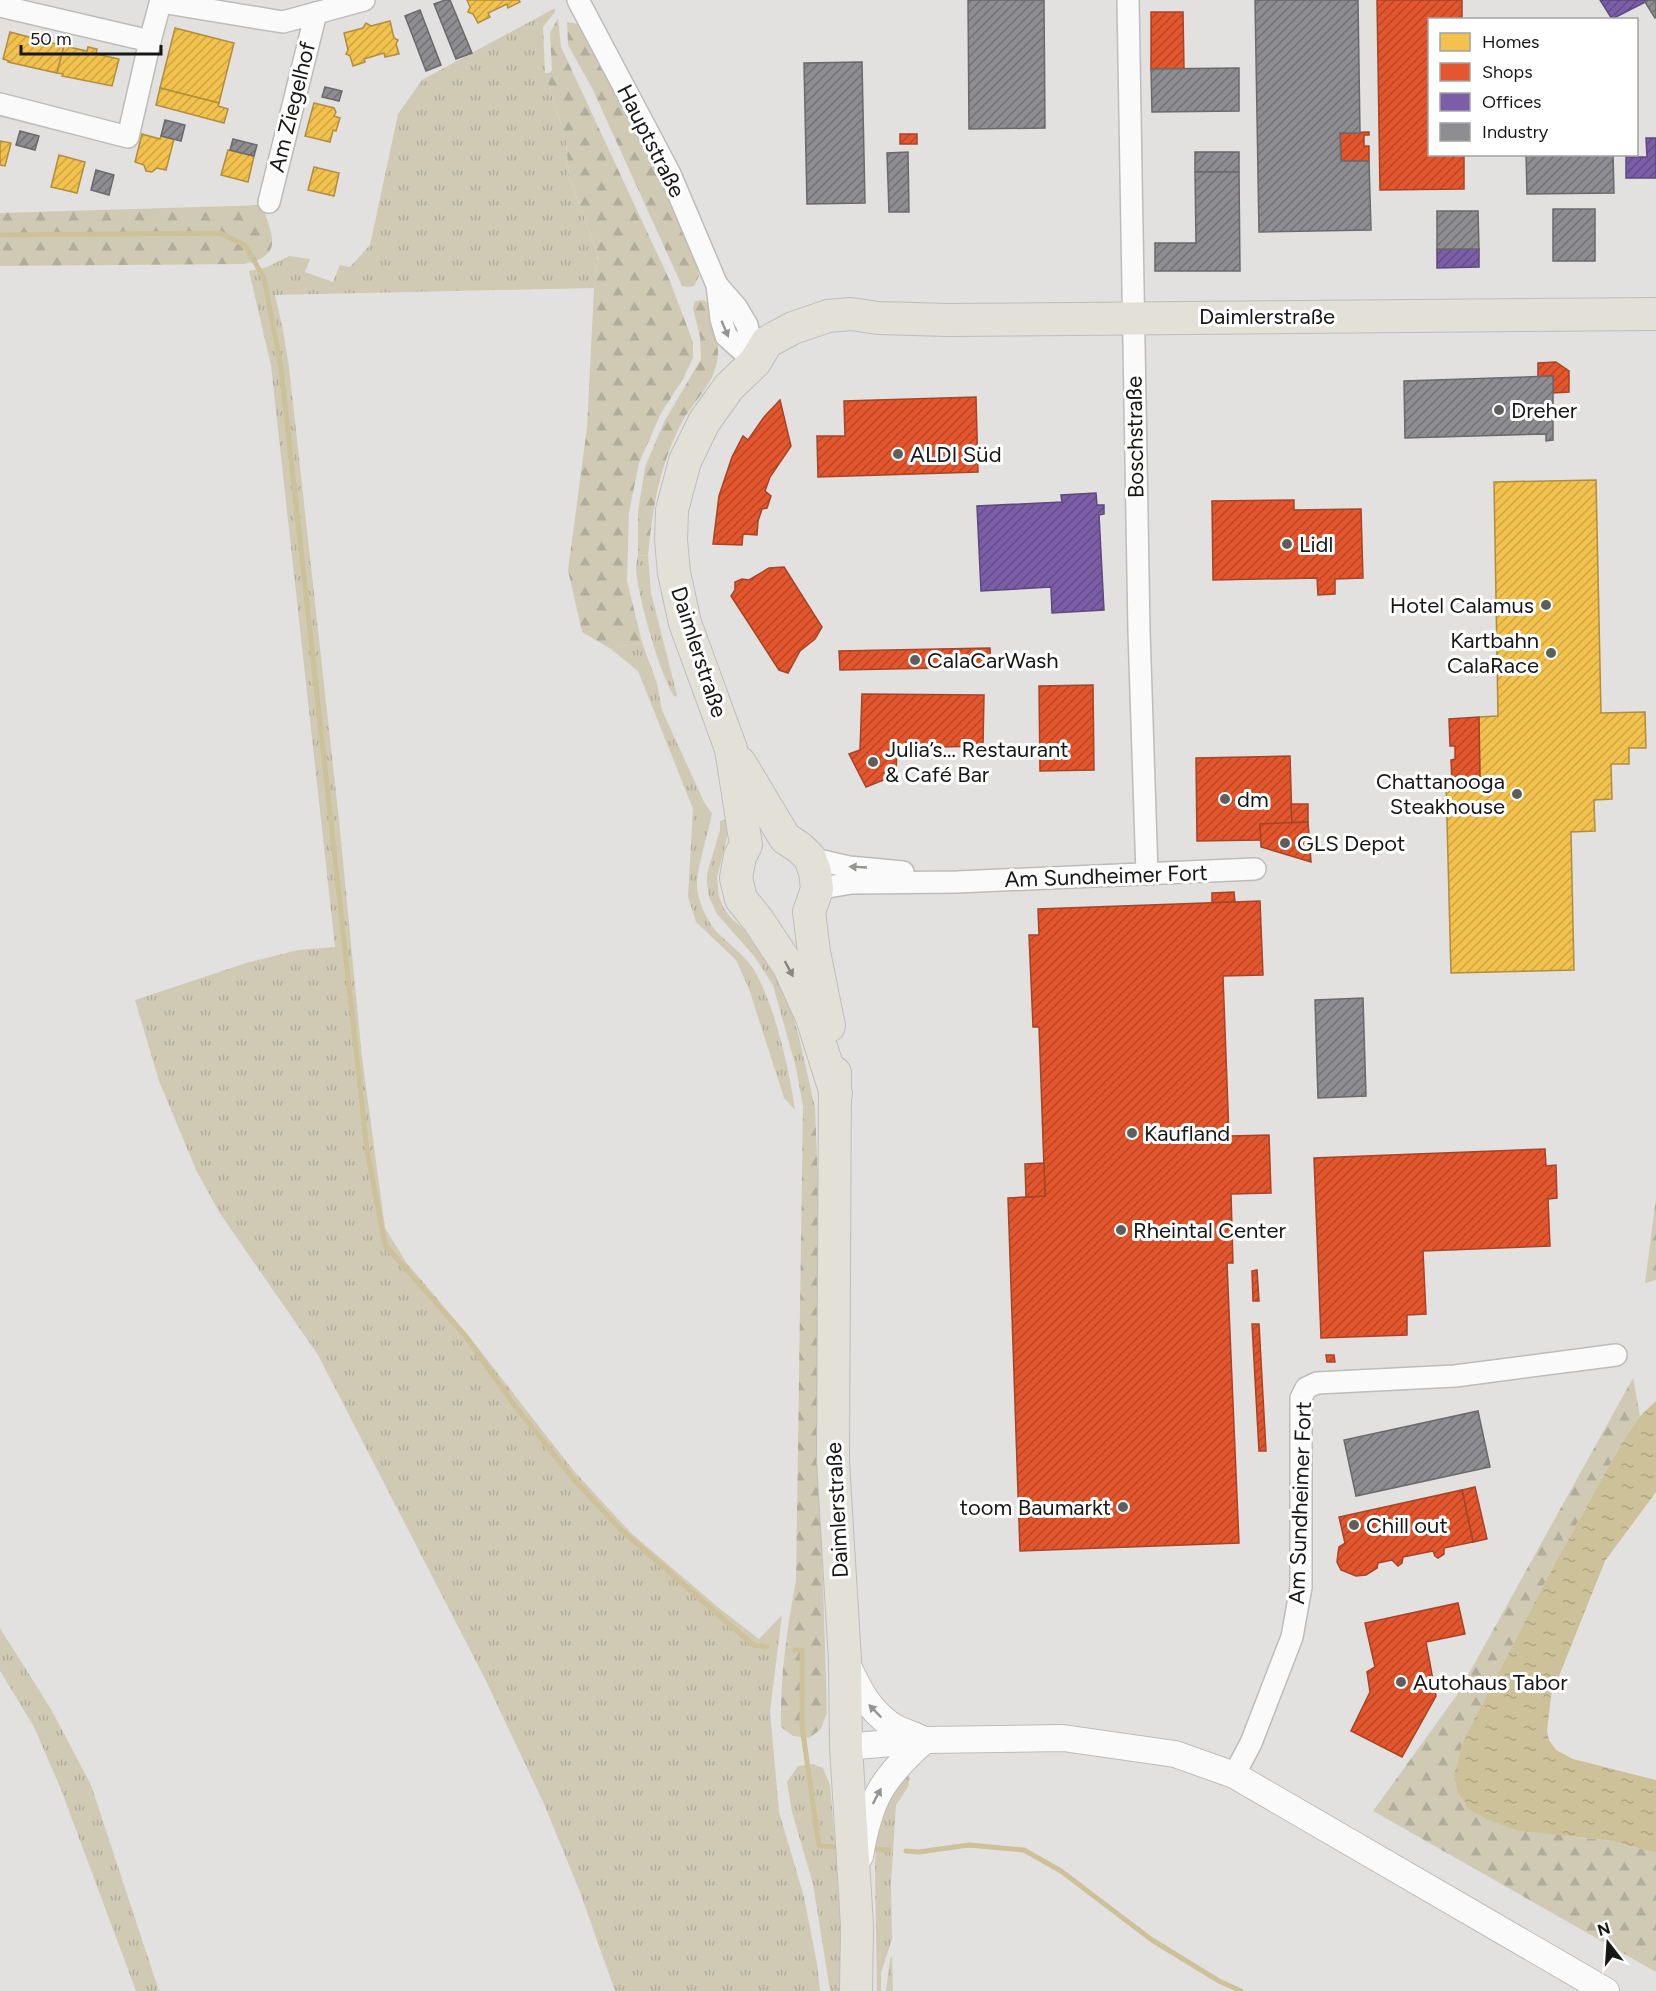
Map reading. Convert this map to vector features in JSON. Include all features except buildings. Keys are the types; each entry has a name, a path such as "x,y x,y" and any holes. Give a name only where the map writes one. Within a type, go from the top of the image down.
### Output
{"main road":[{"name":"Daimlerstraße","path":"836,1094 812,1018 789,967 741,899 735,878 740,855 746,845 731,749 685,623 674,573 671,540 672,510 685,461 704,422 729,387 755,362 777,357 829,333 878,318 948,320 1656,314"},
{"name":"Daimlerstraße","path":"731,749 785,838 810,858 815,872 814,952 828,1021 836,1094 833,1462 845,1660 846,1747 857,1925 869,1991"},
{"path":"746,845 764,837 785,838"},
{"path":"758,920 775,926 790,924 813,900"},
{"name":"Daimlerstraße","path":"856,1991 857,1925"}],"street":[{"name":"Am Ziegelhof","path":"0,104 128,136 161,1 283,22 364,0"},
{"name":"Hauptstraße","path":"578,0 670,174 717,285 721,319 726,336 755,362"},
{"name":"Boschstraße","path":"1128,0 1132,317 1141,730 1147,874"},
{"path":"0,6 150,41"},
{"name":"Am Ziegelhof","path":"269,202 316,13"},
{"name":"Am Sundheimer Fort","path":"810,858 849,867 916,873 957,882"},
{"name":"Am Sundheimer Fort","path":"813,900 851,883 957,882 1255,869"},
{"name":"Am Sundheimer Fort","path":"1234,1775 1251,1743 1292,1637 1302,1587 1301,1398 1306,1388 1317,1383 1455,1376 1616,1355"},
{"path":"845,1660 861,1694 875,1712 892,1726 925,1740"},
{"path":"846,1747 925,1740 1063,1738 1175,1754 1234,1775 1606,1991"},
{"path":"854,1893 866,1823 877,1794 901,1761 925,1740"}],"green space":[{"path":"555,8 555,12 543,27 545,73 566,141 569,177 598,254 594,288 275,295 289,367 339,820 362,1057 385,1228 406,1262 468,1335 573,1470 631,1533 759,1639 782,1615 770,1711 779,1812 804,1897 820,1991 615,1991 580,1892 544,1804 485,1679 318,1355 219,1212 196,1170 159,1081 135,1000 246,963 298,950 335,947 271,366 249,271 267,267 289,256 310,259 305,272 333,282 340,265 350,267 370,245 398,114 422,80"},
{"path":"558,18 561,47 670,281 693,342 693,358 683,379 661,413 639,463 629,512 627,581 642,642 611,649 582,632 568,570 587,428 594,288 598,254 569,177 566,141 545,73 552,70 550,33"},
{"path":"567,22 578,24 659,179 696,264 699,276 694,286 682,286 593,90 568,45"},
{"path":"262,205 272,235 270,250 266,256 244,264 0,266 0,213"},
{"path":"703,300 708,303 716,332 718,355 715,370 674,438 658,487 648,556 638,555 638,512 645,467 664,422 701,359 700,337 693,308 695,301"},
{"path":"638,555 648,556 651,593 677,695 675,697 663,673 645,615 637,581"},
{"path":"642,642 657,684 662,710 705,804 712,813 698,877 699,899 712,926 746,960 762,985 775,1019 795,1110 784,1098 749,989 736,960 696,922 688,897 693,809 638,671 611,649"},
{"path":"727,819 728,834 717,878 719,897 724,909 747,932 785,990 799,1037 815,1108 803,1106 796,1068 773,985 754,956 717,914 709,897 707,874 720,830 720,821"},
{"path":"803,1106 815,1108 818,1183 820,1487 827,1713 821,1729 809,1738 793,1736 781,1727 785,1653 796,1580"},
{"path":"1656,1198 1656,1280 1645,1283"},
{"path":"1633,1378 1640,1416 1620,1446 1553,1567 1463,1741 1454,1774 1566,1836 1613,1841 1656,1853 1656,1972 1373,1811 1457,1695"},
{"path":"0,1628 51,1709 91,1785 159,1991 136,1991 60,1787 34,1727 0,1671"},
{"path":"812,1764 823,1768 830,1785 848,1991 830,1991 813,1884 792,1812 787,1782 798,1766"},
{"path":"907,1774 910,1778 908,1787 896,1805 891,1883 892,1939 881,1973 881,1991 877,1991 876,1830 880,1808"},
{"path":"892,1956 893,1991 886,1991 890,1959"}],"water":[{"path":"1656,1401 1656,1492 1605,1561 1551,1696 1547,1731 1549,1740 1556,1750 1573,1759 1656,1780 1656,1853 1613,1841 1516,1830 1486,1819 1468,1808 1458,1792 1454,1774 1463,1741 1553,1567 1620,1446 1640,1416"}],"waterway":[{"path":"0,235 220,233 245,245 264,278 281,368 367,1150 385,1245 467,1338 515,1406 571,1476 620,1529 753,1645 767,1647"},
{"path":"795,1650 802,1650 802,1726 819,1846 841,1847"},
{"path":"906,1851 919,1852 969,1845 1024,1850 1061,1871 1152,1940 1219,1981 1241,1991"},
{"path":"873,1849 889,1850"}],"place":[{"name":"Dreher","path":"1499,410"},
{"name":"ALDI Süd","path":"898,454"},
{"name":"Lidl","path":"1287,544"},
{"name":"Hotel Calamus","path":"1546,605"},
{"name":"Kartbahn CalaRace","path":"1551,653"},
{"name":"CalaCarWash","path":"915,660"},
{"name":"Julia’s… Restaurant & Café Bar","path":"873,762"},
{"name":"Chattanooga Steakhouse","path":"1517,794"},
{"name":"dm","path":"1225,799"},
{"name":"GLS Depot","path":"1285,843"},
{"name":"Kaufland","path":"1132,1133"},
{"name":"Rheintal Center","path":"1121,1230"},
{"name":"toom Baumarkt","path":"1123,1507"},
{"name":"Chill out","path":"1354,1525"},
{"name":"Autohaus Tabor","path":"1401,1682"}]}
